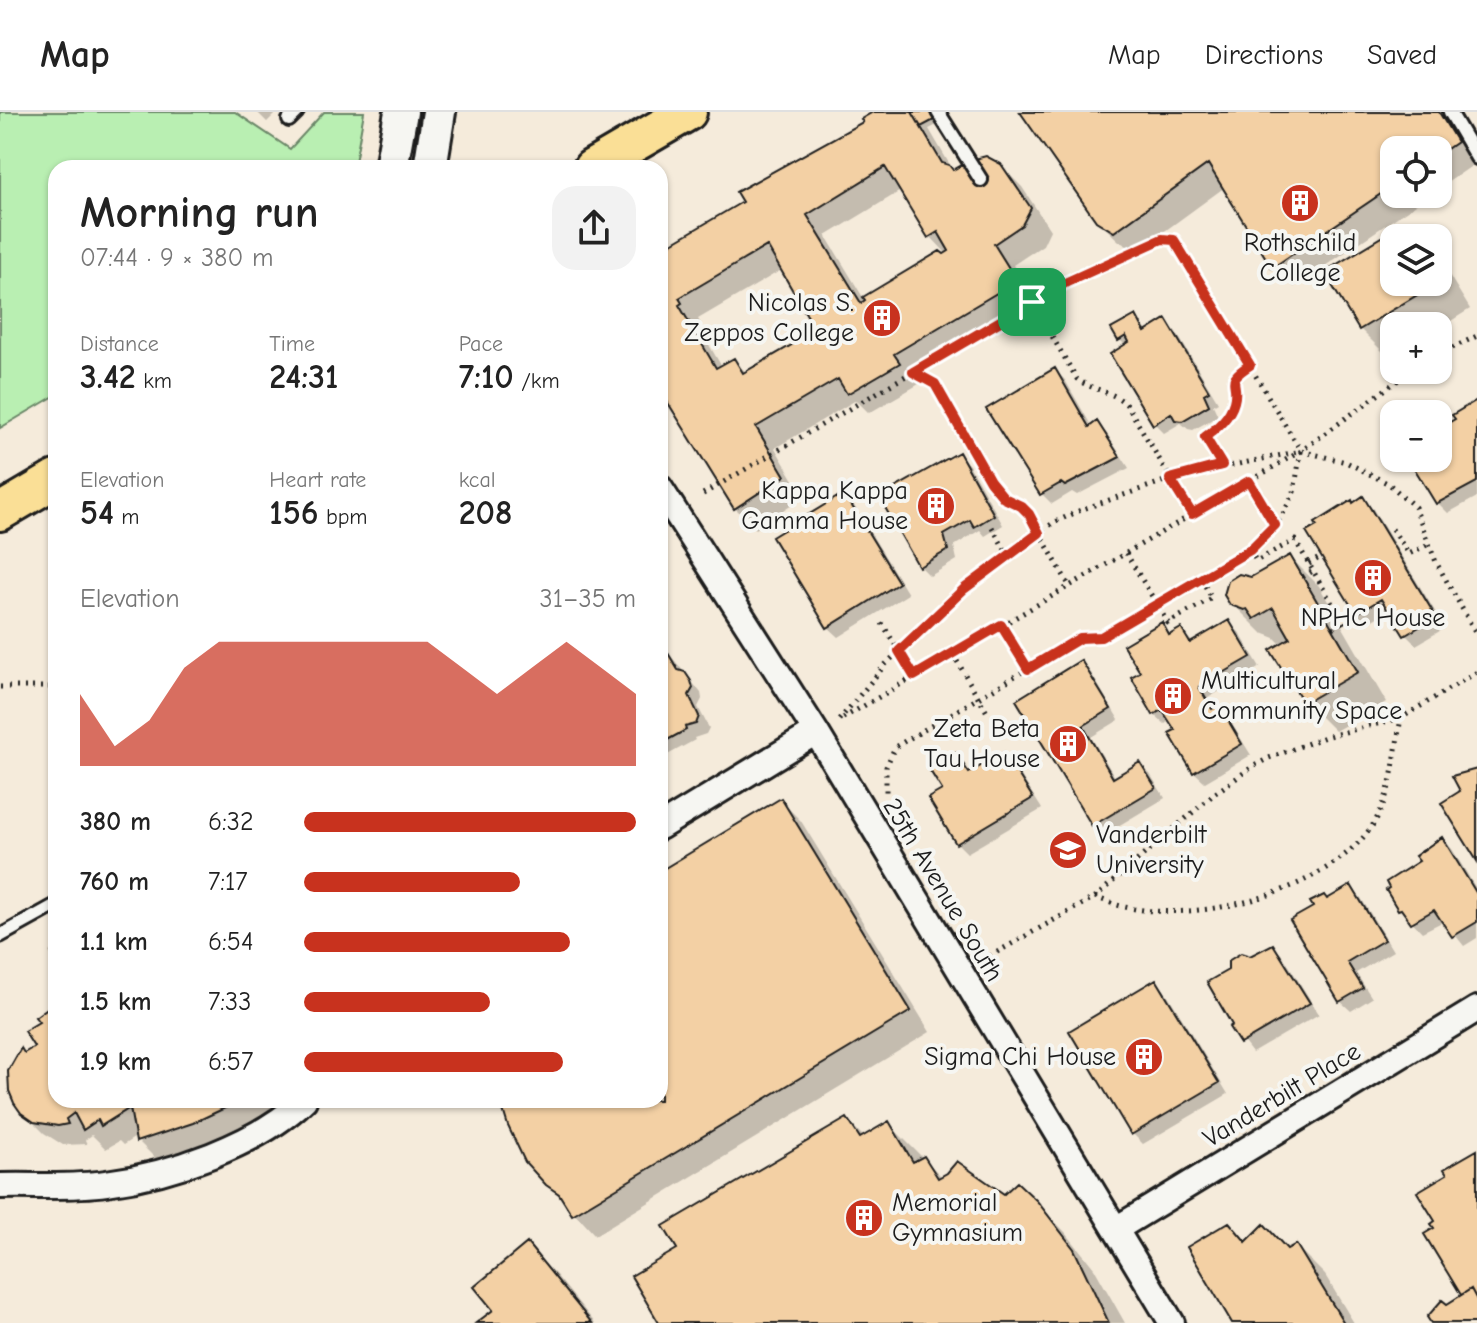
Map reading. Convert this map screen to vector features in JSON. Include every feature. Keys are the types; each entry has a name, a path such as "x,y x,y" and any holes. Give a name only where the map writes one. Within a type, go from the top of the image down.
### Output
{"main road":[{"path":"392,160 401,112"},
{"path":"431,160 439,112"},
{"path":"606,160 688,112"},
{"path":"0,512 48,484"}],"street":[{"name":"25th Avenue South","path":"668,503 816,732 1172,1323"},
{"path":"668,822 816,732"},
{"name":"Vanderbilt Place","path":"1116,1229 1477,1009"},
{"path":"0,1186 102,1184 133,1179 189,1163 237,1142 296,1108"}],"lane":[{"path":"938,112 981,180"},
{"path":"1450,112 1477,158"},
{"path":"0,936 48,909"}],"path":[{"path":"703,494 1067,282 1162,239 1174,240 1250,365 1301,451 1294,492 1275,525 1250,550 1157,605 1101,637 1080,638 895,747 887,760 885,775 888,803"},
{"path":"1032,302 1071,372 1083,384 1113,394 1127,405 1192,514"},
{"path":"1452,348 1477,336"},
{"path":"1222,465 1205,437 1226,418 1234,401 1234,378 1250,365"},
{"path":"913,372 935,384 990,481 1004,498 1021,506 1029,514 1069,585"},
{"path":"1393,384 1301,451 838,720 899,651 964,589 1053,523 1083,509 1170,479 1222,465 1301,451 1346,462 1389,484 1415,507 1436,562 1477,635"},
{"path":"1249,481 1275,525"},
{"path":"992,527 1008,555"},
{"path":"1392,529 1409,554 1429,544"},
{"path":"1250,550 1256,561 1295,540 1344,624 1333,628"},
{"path":"1126,553 1168,623 1212,598 1201,579"},
{"path":"1309,564 1321,557"},
{"path":"1303,577 1313,571"},
{"path":"882,623 914,676"},
{"path":"1001,625 1033,679"},
{"path":"953,654 988,714"},
{"path":"983,961 1095,897 1214,794 1252,767 1325,737 1401,718 1477,672"},
{"path":"0,687 48,687"},
{"path":"1095,897 1125,907 1210,908 1307,881 1351,849 1370,828 1383,805 1390,782 1401,718"}],"green space":[{"path":"0,112 235,112 290,149 324,112 364,112 355,160 48,160 48,400 0,428"}],"building":[{"name":"Nicolas S. Zeppos College","path":"873,112 912,112 942,163 953,170 986,156 1001,164 1031,208 1022,225 994,244 1017,281 894,354 900,363 847,394 838,379 756,427 785,476 734,509 668,403 668,245 742,202 736,192 863,122 861,119","holes":["885,167 928,238 938,232 949,251 944,254 940,251 863,297 865,300 861,303 807,215","767,246 816,331 743,373 734,358 716,368 679,305 682,303 679,298"]},
{"path":"912,112 930,112 934,120 921,127"},
{"name":"Rothschild College","path":"1020,112 1439,112 1457,142 1452,145 1452,136 1380,136 1380,195 1272,268 1208,164 1114,232 1096,221"},
{"path":"1380,238 1380,296 1415,296 1389,312 1380,312 1380,317 1359,330 1324,272"},
{"path":"1136,315 1145,332 1166,319 1209,391 1204,394 1209,405 1182,421 1175,420 1171,413 1153,425 1110,354 1129,342 1126,336 1118,341 1111,329"},
{"path":"1055,368 1089,427 1097,421 1120,457 1065,486 1061,483 1040,495 986,409"},
{"path":"1477,400 1477,482 1436,504 1417,472 1452,472 1452,421 1455,419 1452,415"},
{"name":"Kappa Kappa Gamma House","path":"959,452 994,515 974,527 970,520 944,535 948,550 919,567 879,497"},
{"path":"844,493 899,583 827,628 772,537"},
{"name":"NPHC House","path":"1363,496 1436,617 1404,636 1381,599 1356,614 1306,532 1317,526 1315,523"},
{"path":"1290,555 1358,672 1304,703 1270,650 1290,638 1273,608 1254,619 1247,609 1230,605 1224,595 1228,581 1239,574 1251,577"},
{"name":"Multicultural Community Space","path":"1229,620 1251,657 1199,687 1212,709 1219,705 1242,744 1193,773 1169,733 1175,730 1162,710 1153,715 1131,677 1140,672 1123,645 1162,622 1169,635 1181,628 1190,643"},
{"path":"668,653 678,670 685,672 693,688 689,695 699,716 696,724 685,727 686,730 668,740"},
{"name":"Zeta Beta Tau House","path":"1081,660 1111,709 1083,726 1113,778 1140,762 1156,788 1092,826 1016,700"},
{"path":"1004,752 1033,798 956,844 928,798 942,790 929,769 940,757 956,753 969,773"},
{"path":"1477,769 1477,861 1441,803 1460,791 1452,776"},
{"path":"781,798 911,1011 572,1215 559,1194 525,1162 502,1108 668,1108 668,866"},
{"path":"1442,837 1477,894 1477,922 1452,937 1434,910 1411,923 1401,909 1398,910 1386,890 1389,888 1386,882 1419,861 1415,856"},
{"path":"1351,885 1384,940 1347,962 1363,988 1339,1002 1290,920 1313,907 1310,902 1324,895 1327,899"},
{"path":"1273,944 1310,1003 1240,1044 1207,982 1228,970 1228,961 1241,953 1250,956"},
{"name":"Sigma Chi House","path":"1156,979 1219,1083 1131,1135 1069,1031"},
{"path":"48,1008 48,1108 130,1108 101,1126 98,1120 83,1130 74,1113 66,1119 68,1124 58,1126 34,1122 21,1113 9,1091 8,1071 21,1048 24,1053 34,1047 24,1031 39,1022 35,1017"},
{"path":"130,1108 225,1108 193,1123 136,1142"},
{"name":"Memorial Gymnasium","path":"847,1118 860,1138 889,1121 913,1162 924,1156 938,1178 957,1161 1004,1194 1017,1182 1037,1201 1074,1249 1109,1323 659,1323 631,1276 677,1249 663,1226"},
{"path":"1477,1150 1477,1300 1471,1289 1461,1295 1424,1234 1434,1228 1431,1224 1435,1221 1417,1192 1447,1174 1444,1169"},
{"path":"1229,1222 1246,1242 1264,1224 1287,1249 1296,1244 1344,1323 1232,1323 1187,1247"},
{"path":"527,1243 592,1323 476,1323 493,1310 474,1287"},
{"path":"1471,1289 1477,1300 1477,1323 1431,1323 1427,1317 1442,1300 1447,1304"}],"place":[{"name":"Rothschild College","path":"1300,203"},
{"name":"Nicolas S. Zeppos College","path":"882,318"},
{"name":"Kappa Kappa Gamma House","path":"936,506"},
{"name":"NPHC House","path":"1373,578"},
{"name":"Multicultural Community Space","path":"1173,696"},
{"name":"Zeta Beta Tau House","path":"1068,744"},
{"name":"Vanderbilt University","path":"1068,850"},
{"name":"Sigma Chi House","path":"1144,1057"},
{"name":"Memorial Gymnasium","path":"864,1218"}],"route":[{"path":"1162,239 1174,240 1250,365 1234,378 1234,401 1226,418 1205,437 1222,465 1170,479 1192,514 1249,481 1275,525 1250,550 1101,637 1080,638 1028,669 1001,625 914,676 899,651 964,589 1039,533 1029,514 1021,506 1004,498 990,481 935,384 913,372 1032,302 1067,282 1162,239"}]}
